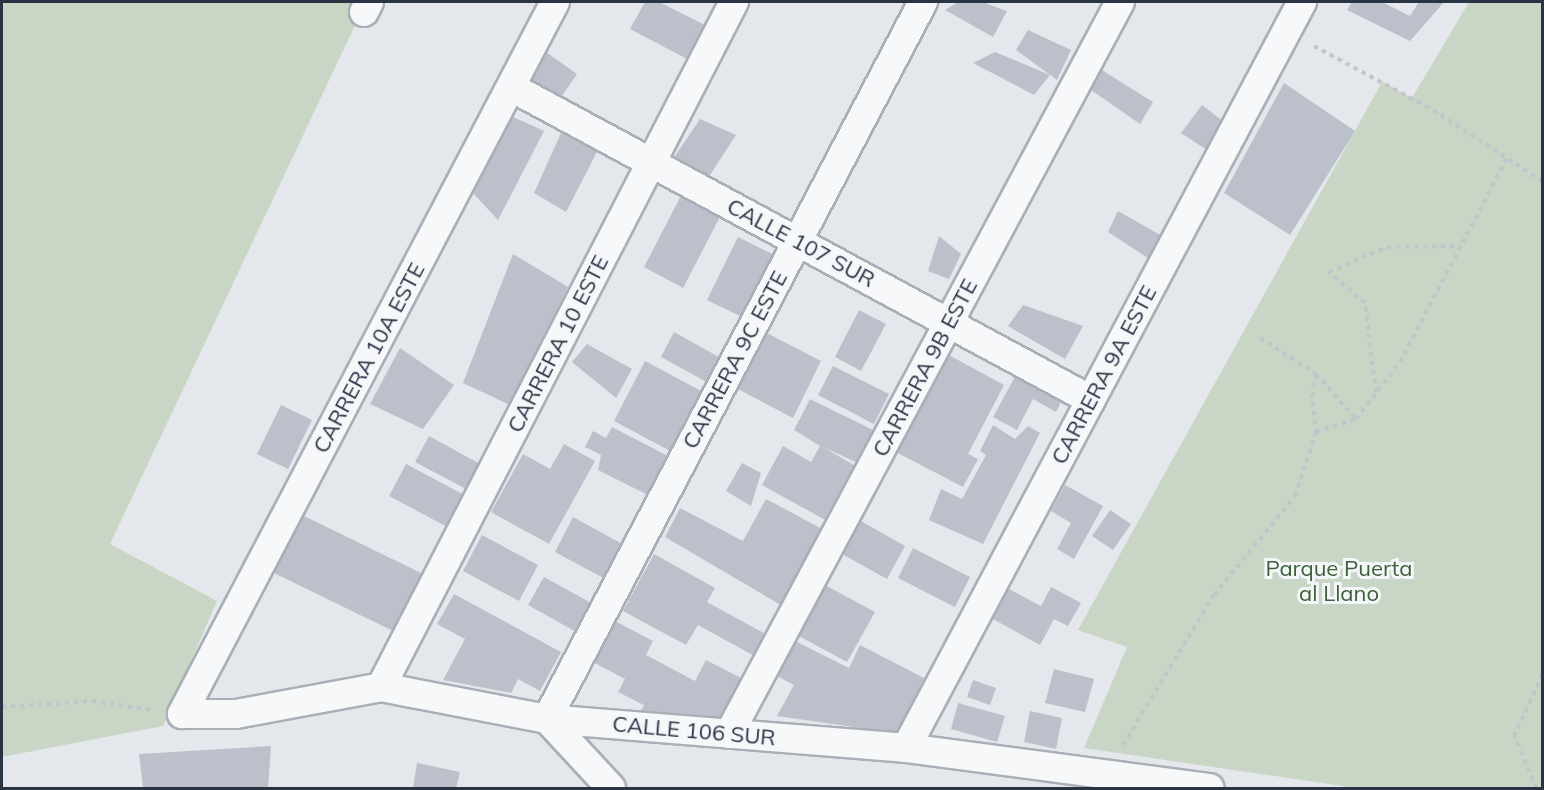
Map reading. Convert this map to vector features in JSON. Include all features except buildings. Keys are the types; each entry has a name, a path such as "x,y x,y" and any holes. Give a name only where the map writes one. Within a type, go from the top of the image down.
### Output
{"street":[{"name":"CARRERA 10A ESTE","path":"182,714 555,2"},
{"name":"CARRERA 10 ESTE","path":"381,687 734,2"},
{"name":"CARRERA 9C ESTE","path":"547,719 923,2"},
{"name":"CARRERA 9B ESTE","path":"729,734 1120,2"},
{"name":"CARRERA 9A ESTE","path":"906,748 1302,2"},
{"name":"CALLE 107 SUR","path":"511,87 1091,400"},
{"name":"CALLE 106 SUR","path":"182,714 236,714 381,687 547,719 906,748 1056,778 1106,777 1209,789"},
{"path":"547,719 612,789"}],"path":[{"path":"1286,32 1433,110 1542,182"},
{"path":"1316,432 1356,419 1376,393 1428,316 1460,246 1507,158"},
{"path":"1376,393 1365,303 1329,272 1387,247 1460,246"},
{"path":"1260,338 1316,374 1356,419"},
{"path":"1106,777 1214,595 1295,496 1316,432 1312,393 1316,374"},
{"path":"1537,789 1514,736 1542,675"},
{"path":"2,708 92,701 182,714"}],"green space":[{"path":"2,2 366,2 110,544 217,601 163,726 2,757"},
{"name":"Parque Puerta al Llano","path":"1469,2 1542,2 1542,788 1356,788 1084,748 1127,647 1078,630 1382,82 1412,98"}]}
